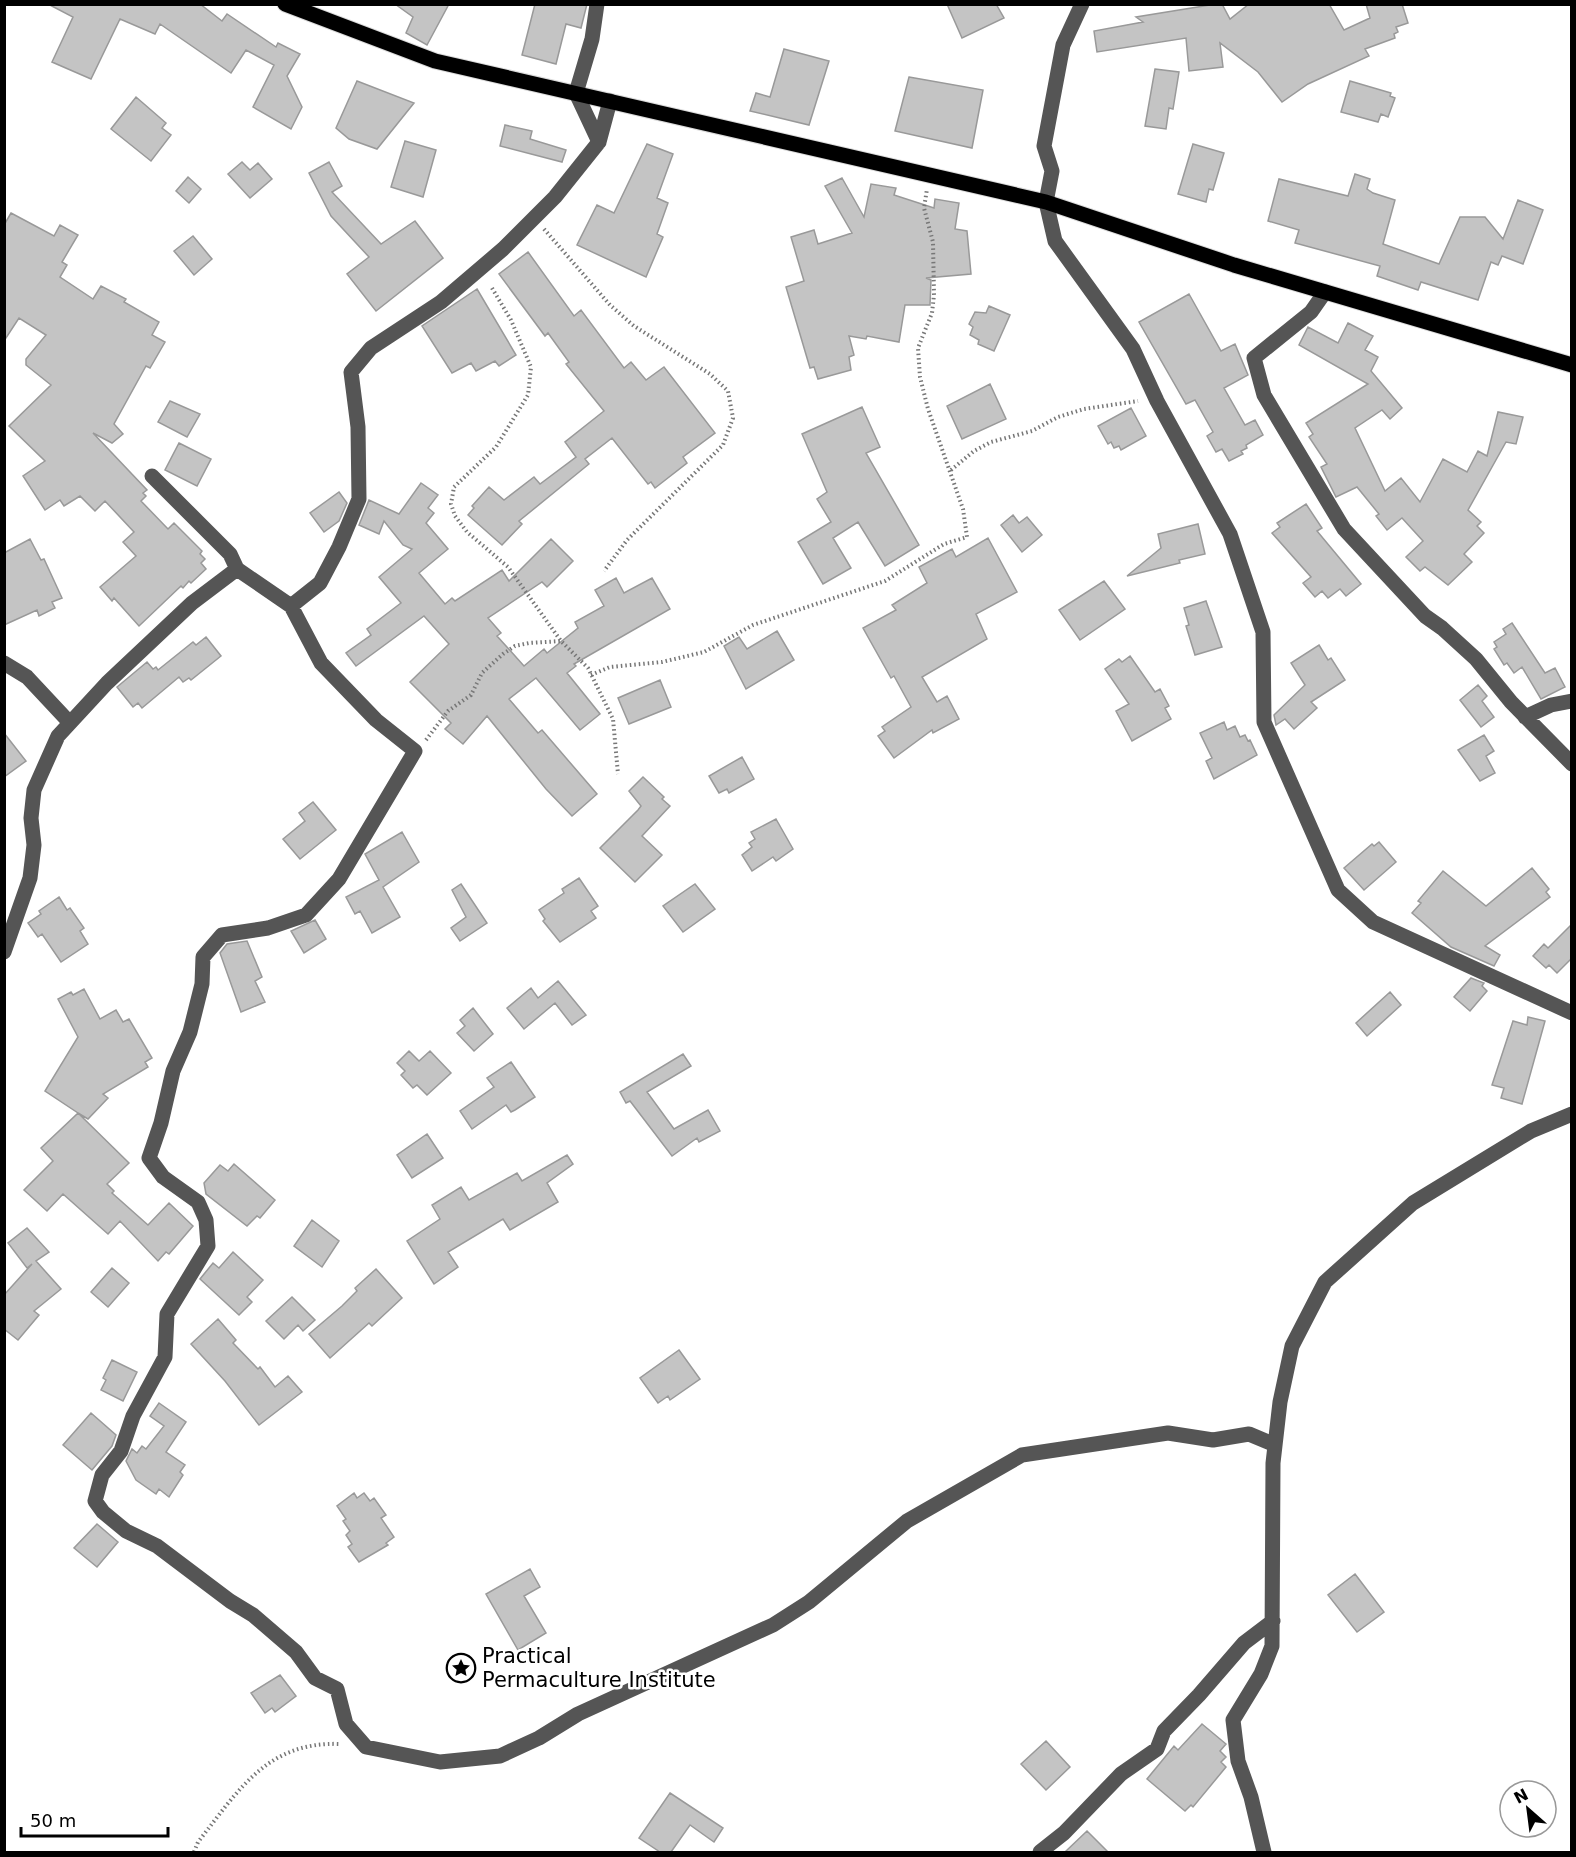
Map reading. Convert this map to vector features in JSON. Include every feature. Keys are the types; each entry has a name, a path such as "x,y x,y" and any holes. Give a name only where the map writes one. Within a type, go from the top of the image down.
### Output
{"main road":[{"path":"285,4 435,61 1046,202 1325,292 1572,365"}],"street":[{"path":"597,4 592,39 576,93 599,142"},
{"path":"1082,4 1063,45 1044,146 1052,171 1046,202 1056,241 1133,349 1157,401 1230,534 1263,632 1264,722 1338,890 1373,922 1572,1013"},
{"path":"291,606 320,583 339,547 359,499 358,427 351,372 371,348 441,302 503,249 555,197 599,142 610,101"},
{"path":"1325,292 1299,323 1254,358 1264,395 1344,529 1425,616 1476,659 1525,717 1572,764"},
{"path":"152,476 230,554 237,569 291,606 321,663 376,720 415,751 339,879 306,915 268,928 222,935 203,957 202,984 190,1032 173,1071 161,1123 149,1158 162,1177 198,1202 206,1220 208,1246 167,1314 165,1357 133,1416 121,1451 102,1475 95,1501 103,1512 126,1531 156,1546 230,1601 253,1615 296,1652 315,1678 338,1689 346,1724 366,1747 395,1755 440,1762 501,1756 538,1738 578,1714 773,1625 809,1602 907,1521 1022,1455 1168,1432 1213,1440 1249,1434 1275,1445"},
{"path":"4,952 30,878 34,844 31,818 34,790 58,736 107,683 192,603 237,569"},
{"path":"4,663 27,677 70,723"},
{"path":"1525,717 1551,705 1572,701"},
{"path":"1264,1852 1251,1797 1238,1761 1233,1720 1265,1664 1272,1646 1275,1445 1280,1402 1292,1346 1325,1282 1413,1203 1531,1131 1572,1114"},
{"path":"1040,1852 1064,1833 1121,1774 1157,1749 1164,1731 1244,1643 1273,1622"}],"path":[{"path":"591,675 610,667 662,662 704,652 753,625 885,580 944,544 967,537 963,508 928,409 921,376 918,348 932,313 934,295 933,242 924,208 928,176"},
{"path":"542,226 610,306 634,326 710,374 728,391 730,400 733,418 723,445 627,540 604,571"},
{"path":"492,288 511,320 531,367 528,395 496,447 454,487 452,504 455,516 467,532 508,567 561,641 591,675 613,719 618,774"},
{"path":"951,470 974,452 992,442 1032,431 1058,417 1084,409 1157,401"},
{"path":"415,751 448,711 471,695 482,673 504,654 515,646 561,641"},
{"path":"194,1852 198,1842 256,1770 291,1750 317,1743 354,1742 358,1738"}],"building":[{"path":"48,4 200,4 222,21 227,14 276,47 278,43 300,54 287,76 302,107 291,129 253,107 274,65 246,50 231,73 160,24 155,34 120,19 91,79 52,62 73,17"},
{"path":"395,4 449,4 427,45 406,33 413,17"},
{"path":"535,4 587,4 581,28 566,24 556,64 522,55"},
{"path":"947,4 996,4 1004,18 962,38"},
{"path":"1222,4 1230,19 1249,4 1329,4 1344,30 1370,18 1366,4 1402,4 1408,23 1396,27 1398,32 1394,34 1395,38 1365,49 1369,56 1308,84 1282,102 1258,72 1220,43 1223,67 1189,71 1186,38 1097,52 1094,31 1143,22 1136,17"},
{"path":"784,49 829,61 809,125 750,111 756,93 770,97"},
{"path":"1155,69 1179,72 1173,109 1169,108 1166,129 1145,126"},
{"path":"909,77 983,90 972,148 895,131"},
{"path":"357,81 414,103 377,149 349,139 336,128"},
{"path":"1350,81 1391,93 1390,96 1395,98 1388,117 1381,114 1378,122 1341,112"},
{"path":"136,97 166,123 162,128 171,135 151,161 111,129"},
{"path":"505,125 532,131 530,139 566,150 562,162 500,146"},
{"path":"405,141 436,150 423,197 391,187"},
{"path":"647,144 673,154 657,198 668,203 657,234 663,237 646,277 577,245 597,205 614,213"},
{"path":"1193,144 1224,153 1213,190 1209,189 1206,202 1178,194"},
{"path":"242,162 250,170 258,163 272,179 250,198 228,174"},
{"path":"329,162 342,186 332,192 381,244 415,221 443,258 376,311 347,274 369,257 331,216 309,173"},
{"path":"1355,174 1370,179 1367,189 1373,193 1395,200 1383,244 1439,264 1460,217 1485,217 1503,239 1518,200 1543,210 1523,264 1502,256 1498,265 1491,262 1478,300 1421,282 1418,290 1377,276 1380,266 1295,243 1299,230 1268,221 1279,179 1348,196"},
{"path":"188,177 201,189 189,203 176,191"},
{"path":"842,178 864,217 871,184 896,188 894,195 934,208 935,199 959,203 955,229 967,231 971,274 926,278 931,280 930,305 905,305 899,342 867,336 866,339 849,336 854,355 849,357 851,370 818,379 814,367 810,368 786,287 804,281 791,237 814,230 818,244 852,233 825,186"},
{"path":"11,213 54,236 60,225 78,235 62,262 67,265 60,277 93,299 101,286 126,299 124,302 159,322 152,335 165,342 150,368 146,366 114,424 123,434 112,443 93,433 147,490 143,493 146,496 141,501 168,529 174,523 202,551 200,554 205,559 201,563 206,569 191,583 189,581 183,588 181,586 139,626 114,598 112,601 100,587 136,556 123,542 134,532 105,501 95,511 80,496 64,506 60,500 45,510 23,476 45,461 9,426 51,385 26,365 26,359 46,335 19,318 4,341 4,225"},
{"path":"193,236 212,259 194,275 174,251"},
{"path":"528,252 574,316 581,310 624,368 631,362 646,380 664,367 715,433 683,457 687,463 655,488 651,482 648,484 612,438 585,459 589,464 519,521 522,524 502,545 468,515 474,508 472,506 489,487 504,500 534,477 540,484 576,457 565,442 604,411 566,364 569,362 548,333 545,336 499,274"},
{"path":"477,289 516,355 499,366 495,361 476,371 471,363 452,373 422,326"},
{"path":"1189,294 1221,351 1235,344 1248,375 1224,388 1245,425 1255,420 1263,435 1246,445 1247,448 1241,451 1243,454 1229,461 1222,449 1216,452 1207,436 1213,432 1195,400 1186,404 1139,322"},
{"path":"989,306 1010,315 994,351 978,344 979,340 970,335 973,327 969,324 975,312 986,313"},
{"path":"1348,323 1373,336 1365,350 1378,357 1371,371 1402,408 1390,419 1382,410 1355,428 1385,491 1401,478 1420,502 1443,459 1467,472 1478,451 1487,456 1498,412 1523,417 1516,444 1506,442 1468,510 1481,522 1477,526 1484,533 1464,554 1472,562 1448,585 1425,567 1420,571 1406,557 1423,541 1402,518 1387,530 1376,516 1379,514 1357,487 1336,497 1321,467 1327,464 1309,437 1313,434 1306,423 1368,384 1299,345 1308,327 1338,343"},
{"path":"990,384 1006,419 962,439 947,406"},
{"path":"170,401 200,414 187,437 158,422"},
{"path":"862,407 880,447 866,453 919,545 885,566 858,522 833,538 851,568 823,584 798,542 831,522 817,499 827,492 802,434"},
{"path":"1131,408 1146,436 1121,450 1119,446 1114,448 1111,442 1108,444 1098,426"},
{"path":"179,443 211,459 197,486 165,470"},
{"path":"421,483 438,495 428,508 434,513 426,523 448,549 419,573 445,604 452,598 455,601 502,570 509,581 551,539 573,561 547,587 542,582 488,618 501,633 497,636 524,666 544,649 547,653 578,628 575,622 604,606 595,590 616,578 624,593 652,578 670,609 574,664 576,666 567,673 600,714 580,730 536,678 509,699 538,733 542,730 597,794 572,816 546,789 487,716 463,744 445,729 451,723 410,682 449,644 424,616 356,666 346,653 371,635 367,629 401,603 379,577 412,549 403,545 384,521 379,534 359,525 369,500 399,514"},
{"path":"339,492 347,503 339,521 324,532 310,513"},
{"path":"1306,504 1322,528 1317,531 1361,584 1346,596 1340,589 1328,598 1322,591 1315,597 1303,583 1311,577 1272,533 1280,527 1277,523"},
{"path":"1013,515 1019,523 1027,517 1042,535 1022,552 1001,525"},
{"path":"1198,524 1205,554 1179,560 1180,563 1127,576 1161,548 1158,534"},
{"path":"988,538 1017,592 976,614 987,639 922,677 937,702 947,696 959,719 933,733 932,730 894,758 878,736 885,731 882,727 911,707 894,676 891,678 863,628 896,610 892,605 927,583 919,567 952,549 956,557"},
{"path":"30,539 41,560 44,559 62,598 52,602 55,608 39,616 37,610 4,625 4,553"},
{"path":"1104,581 1125,609 1080,640 1059,610"},
{"path":"1206,601 1222,647 1195,655 1186,626 1189,625 1184,608"},
{"path":"1512,623 1545,673 1555,668 1565,687 1541,699 1522,667 1514,673 1507,663 1504,665 1494,649 1497,647 1494,642 1506,634 1503,629"},
{"path":"777,631 794,660 746,689 724,646 739,637 747,649"},
{"path":"206,637 221,656 191,680 189,678 183,682 179,677 142,708 138,703 133,707 117,687 147,662 153,669 156,667 158,670 193,642 196,645"},
{"path":"1319,645 1328,660 1331,658 1345,680 1311,702 1317,708 1294,729 1285,719 1276,725 1274,715 1305,685 1291,663"},
{"path":"1130,656 1155,692 1160,689 1169,706 1165,708 1171,719 1132,741 1116,711 1129,704 1105,669 1119,659 1122,662"},
{"path":"660,680 671,707 629,724 618,698"},
{"path":"1478,685 1487,696 1482,701 1494,717 1481,727 1460,700"},
{"path":"1224,722 1227,730 1235,726 1240,737 1245,735 1248,741 1250,740 1257,755 1214,779 1206,761 1212,758 1200,733"},
{"path":"4,733 26,761 4,777"},
{"path":"1484,735 1494,751 1486,756 1495,773 1480,781 1458,750"},
{"path":"742,757 754,779 729,793 727,789 719,793 709,776"},
{"path":"643,777 670,806 642,836 662,855 635,882 600,848 641,806 629,791"},
{"path":"313,802 336,830 300,859 283,839 305,821 299,813"},
{"path":"776,819 793,849 776,861 773,857 752,871 742,855 752,847 749,843 755,839 751,832"},
{"path":"402,832 419,862 383,887 400,917 372,933 360,911 355,914 346,897 379,880 365,854"},
{"path":"1379,842 1396,862 1364,890 1344,868 1372,844 1374,846"},
{"path":"1532,868 1549,889 1546,892 1550,897 1485,946 1500,955 1494,966 1451,947 1412,913 1421,903 1418,901 1443,871 1486,906"},
{"path":"579,878 598,906 591,911 596,918 560,942 543,921 545,919 539,910 564,893 562,889"},
{"path":"461,884 487,923 460,941 451,928 466,917 452,890"},
{"path":"695,884 715,909 683,932 663,906"},
{"path":"59,897 67,910 70,908 84,928 80,931 88,944 61,962 42,934 38,937 28,923 41,914 39,911"},
{"path":"315,920 326,939 304,953 291,931"},
{"path":"1572,924 1572,958 1557,973 1549,965 1546,968 1533,956 1544,944 1548,948"},
{"path":"247,941 262,977 255,981 265,1002 241,1012 220,953 227,944"},
{"path":"1471,978 1484,983 1482,986 1487,991 1470,1011 1454,997"},
{"path":"558,981 586,1015 572,1025 555,1003 524,1029 507,1008 531,988 538,998"},
{"path":"84,989 100,1019 116,1010 123,1022 129,1019 152,1058 145,1062 148,1067 103,1094 108,1098 88,1119 45,1091 78,1037 58,999 71,992 73,995"},
{"path":"1390,992 1401,1005 1367,1036 1356,1023"},
{"path":"473,1008 493,1034 474,1051 457,1033 465,1026 460,1020"},
{"path":"1528,1017 1545,1021 1522,1104 1501,1098 1504,1088 1492,1085 1513,1021 1527,1025"},
{"path":"409,1051 419,1061 430,1051 451,1073 427,1095 417,1085 413,1088 401,1075 405,1071 397,1063"},
{"path":"683,1054 691,1066 647,1092 674,1129 708,1110 720,1131 699,1142 697,1138 672,1156 630,1101 626,1103 620,1092"},
{"path":"511,1062 535,1097 511,1112 506,1105 472,1129 460,1111 494,1087 487,1078"},
{"path":"78,1113 129,1163 107,1184 114,1191 112,1193 148,1225 169,1203 193,1226 169,1254 166,1252 158,1261 120,1221 108,1234 63,1194 47,1211 24,1190 53,1161 41,1148"},
{"path":"427,1134 443,1158 412,1178 397,1155"},
{"path":"567,1155 573,1164 547,1183 558,1202 510,1230 503,1219 448,1252 458,1267 434,1284 407,1241 440,1219 432,1205 461,1187 469,1200 517,1173 522,1181"},
{"path":"234,1164 275,1200 260,1218 257,1216 247,1226 206,1194 204,1183 220,1165 228,1171"},
{"path":"312,1220 339,1241 322,1267 294,1246"},
{"path":"27,1228 49,1252 36,1261 61,1289 34,1311 39,1315 18,1340 4,1329 4,1295 32,1264 27,1268 8,1243"},
{"path":"233,1252 263,1280 247,1297 252,1302 239,1315 200,1279 213,1263 219,1268"},
{"path":"112,1268 129,1283 108,1307 91,1292"},
{"path":"376,1269 402,1298 372,1326 369,1323 330,1358 309,1334 342,1306 357,1291 355,1288"},
{"path":"292,1297 315,1320 303,1331 298,1325 284,1339 266,1321"},
{"path":"218,1319 236,1340 233,1343 258,1369 260,1367 275,1387 288,1376 302,1392 259,1425 225,1381 191,1344"},
{"path":"679,1350 700,1379 670,1400 668,1396 658,1403 640,1378"},
{"path":"112,1360 137,1372 123,1401 101,1390 106,1380 103,1378"},
{"path":"159,1403 186,1422 166,1452 185,1465 180,1472 183,1475 169,1497 159,1489 156,1494 136,1480 126,1461 132,1449 137,1453 142,1446 146,1449 164,1426 150,1416"},
{"path":"91,1413 116,1435 112,1446 92,1470 63,1445"},
{"path":"354,1493 357,1498 364,1493 370,1501 374,1498 386,1515 381,1518 394,1537 386,1543 388,1545 359,1562 348,1547 352,1544 346,1535 350,1531 343,1521 346,1519 337,1506"},
{"path":"97,1524 118,1542 97,1567 74,1548"},
{"path":"530,1569 540,1587 524,1596 546,1633 518,1650 486,1594"},
{"path":"1355,1574 1384,1612 1357,1632 1328,1595"},
{"path":"280,1675 296,1696 275,1712 272,1708 265,1713 251,1693"},
{"path":"1202,1724 1226,1744 1220,1751 1226,1757 1221,1762 1226,1767 1193,1807 1191,1805 1185,1811 1147,1779 1174,1746 1178,1750"},
{"path":"1046,1741 1070,1767 1046,1790 1021,1764"},
{"path":"670,1793 723,1828 714,1842 690,1825 671,1852 660,1852 639,1838"},
{"path":"1087,1831 1108,1852 1065,1852"}],"place":[{"name":"Practical Permaculture Institute","path":"461,1668"}]}
